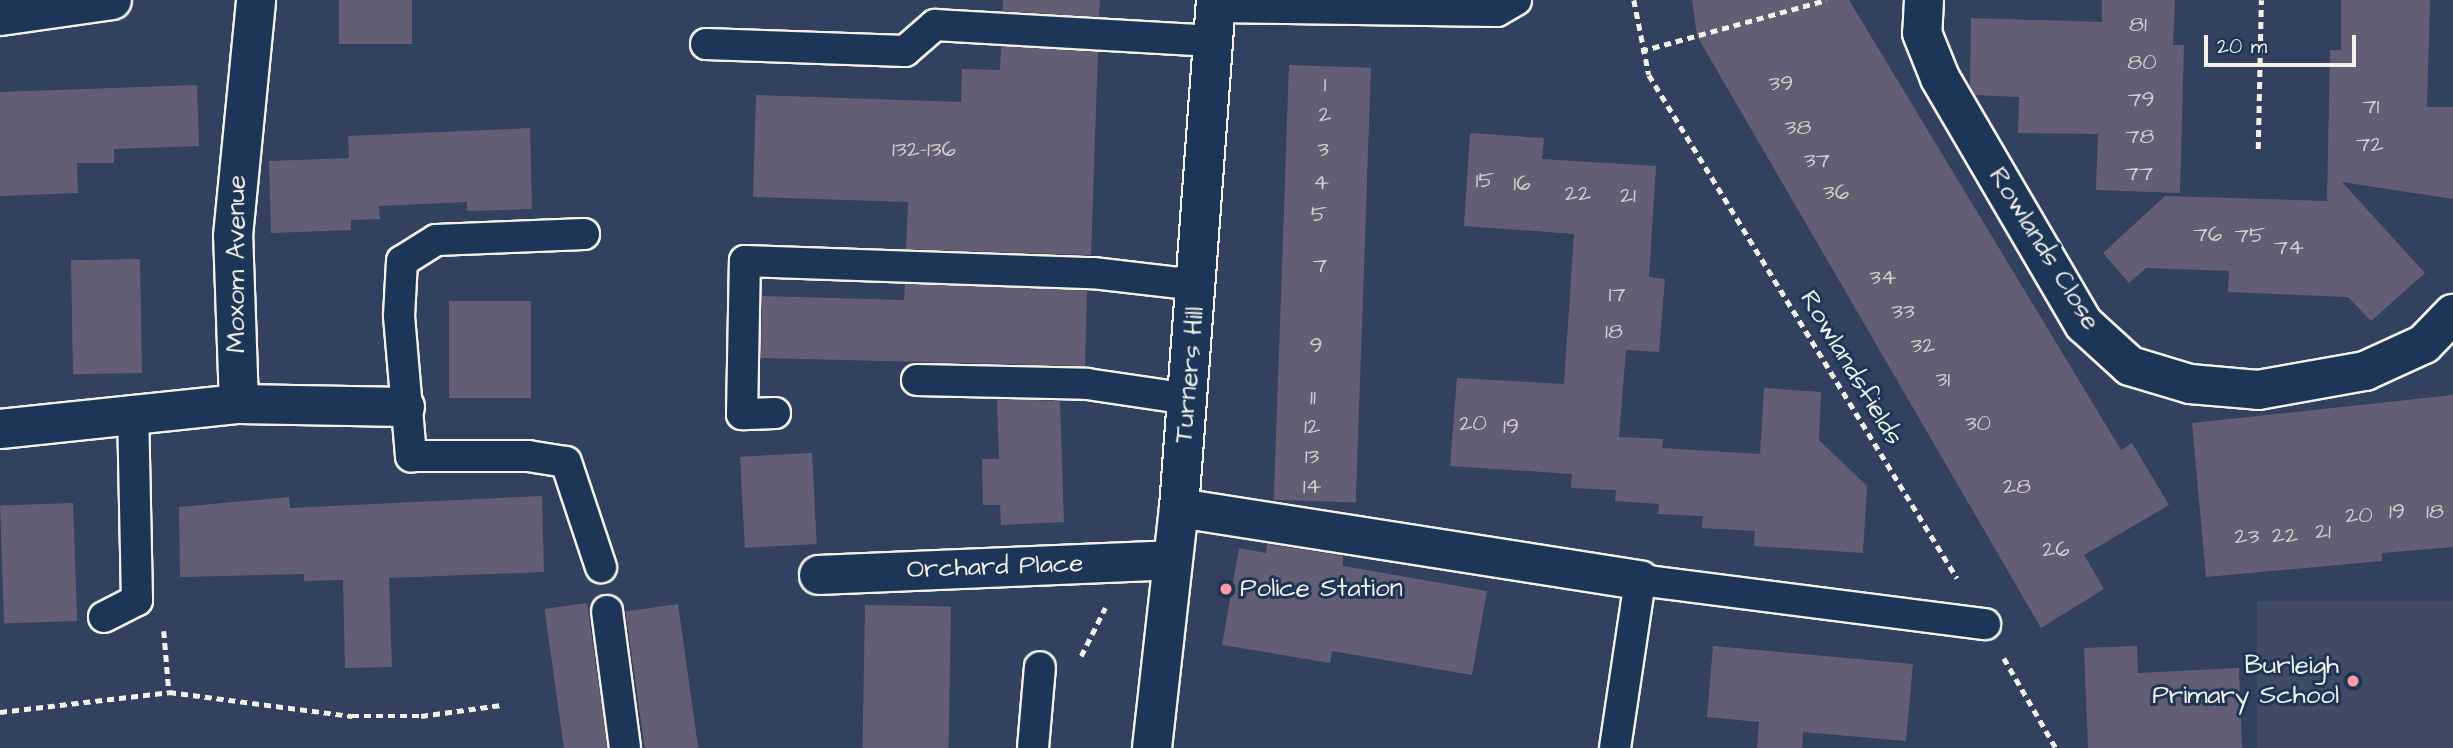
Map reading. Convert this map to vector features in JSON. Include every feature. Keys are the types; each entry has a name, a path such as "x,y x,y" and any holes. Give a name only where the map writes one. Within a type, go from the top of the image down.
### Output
{"street":[{"path":"0,16 112,0"},
{"name":"Moxom Avenue","path":"239,404 233,236 256,0"},
{"name":"Rowlands Close","path":"1924,0 1922,33 1940,78 2084,324 2130,366 2190,384 2258,390 2365,371 2439,347 2453,314"},
{"name":"Turners Hill","path":"1152,748 1170,560 1179,508 1215,16"},
{"path":"0,429 133,411 239,404 405,407"},
{"path":"1179,508 1640,580"},
{"name":"Orchard Place","path":"819,575 1170,560"}],"lane":[{"path":"706,44 905,51 935,25 1497,11 1517,0"},
{"path":"584,234 436,240 402,261 405,407 411,456 528,456 566,462 601,567"},
{"path":"775,413 742,414 745,261 1093,274 1196,285"},
{"path":"917,380 1087,384 1188,399"},
{"path":"104,617 137,600 133,411"},
{"path":"1615,748 1640,580 1985,624"},
{"path":"607,611 625,748"},
{"path":"1033,748 1040,667"}],"path":[{"name":"Rowlandsfields","path":"1634,0 1641,51 1649,75 1985,624 2056,748"},
{"path":"1641,51 1826,0"},
{"path":"2258,149 2261,0"},
{"path":"1037,708 1063,691 1105,609 1113,562"},
{"path":"137,600 163,622 169,692"},
{"path":"0,712 169,692 352,716 421,716 501,705"}],"shaded area":[{"name":"Burleigh Primary School","path":"2257,601 2453,601 2453,748 2257,748"}],"building":[{"path":"339,0 412,0 412,44 339,44"},
{"path":"1003,0 1100,0 1099,17 1003,11"},
{"path":"1692,0 1849,0 2121,450 2132,443 2169,505 2084,555 2104,589 2041,628 1697,36"},
{"path":"2102,0 2175,0 2173,45 2184,45 2180,193 2096,190 2098,134 2018,133 2019,97 1975,95 1970,85 1971,18 2102,22"},
{"path":"2341,0 2430,0 2427,107 2453,107 2453,199 2342,182 2425,273 2371,321 2348,297 2228,292 2229,271 2146,268 2129,283 2103,253 2165,196 2327,201 2330,50 2341,50"},
{"path":"1001,46 1098,52 1091,255 906,249 908,202 753,197 756,95 961,102 962,69 1000,70"},
{"path":"1289,65 1371,68 1356,503 1274,500"},
{"path":"197,85 199,146 114,149 114,163 77,163 78,193 0,196 0,92"},
{"path":"530,128 532,209 467,211 467,202 379,206 380,219 351,220 351,230 271,233 269,161 349,158 348,136"},
{"path":"1470,133 1544,138 1542,159 1656,166 1649,277 1665,279 1659,352 1626,350 1619,437 1663,439 1662,448 1760,454 1764,388 1821,392 1819,440 1867,486 1863,553 1754,546 1755,531 1702,528 1703,516 1658,514 1659,504 1615,501 1616,490 1571,488 1572,474 1450,466 1457,378 1564,384 1574,234 1464,226"},
{"path":"140,259 142,373 73,374 71,260"},
{"path":"905,284 1087,290 1085,366 761,358 762,296 904,300"},
{"path":"449,301 531,301 531,398 449,398"},
{"path":"2453,395 2453,547 2382,553 2382,561 2206,577 2192,423"},
{"path":"997,399 1060,401 1064,522 1001,525 1000,505 983,505 982,459 999,459"},
{"path":"812,453 817,544 745,548 740,457"},
{"path":"542,496 544,572 389,578 392,667 345,668 343,580 304,581 304,574 180,577 179,507 289,497 290,508"},
{"path":"73,503 77,621 4,623 0,506"},
{"path":"1267,544 1343,556 1343,566 1487,591 1472,675 1332,651 1330,663 1222,645 1239,548 1266,553"},
{"path":"587,603 607,748 564,748 544,609"},
{"path":"678,604 698,748 645,748 626,611"},
{"path":"865,605 951,607 949,748 863,748"},
{"path":"1713,646 1913,664 1906,741 1803,732 1802,748 1757,748 1759,722 1707,717"},
{"path":"2137,646 2138,673 2239,668 2242,748 2088,748 2084,648"}],"place":[{"name":"Police Station","path":"1226,589"},
{"name":"Burleigh Primary School","path":"2353,681"}]}
